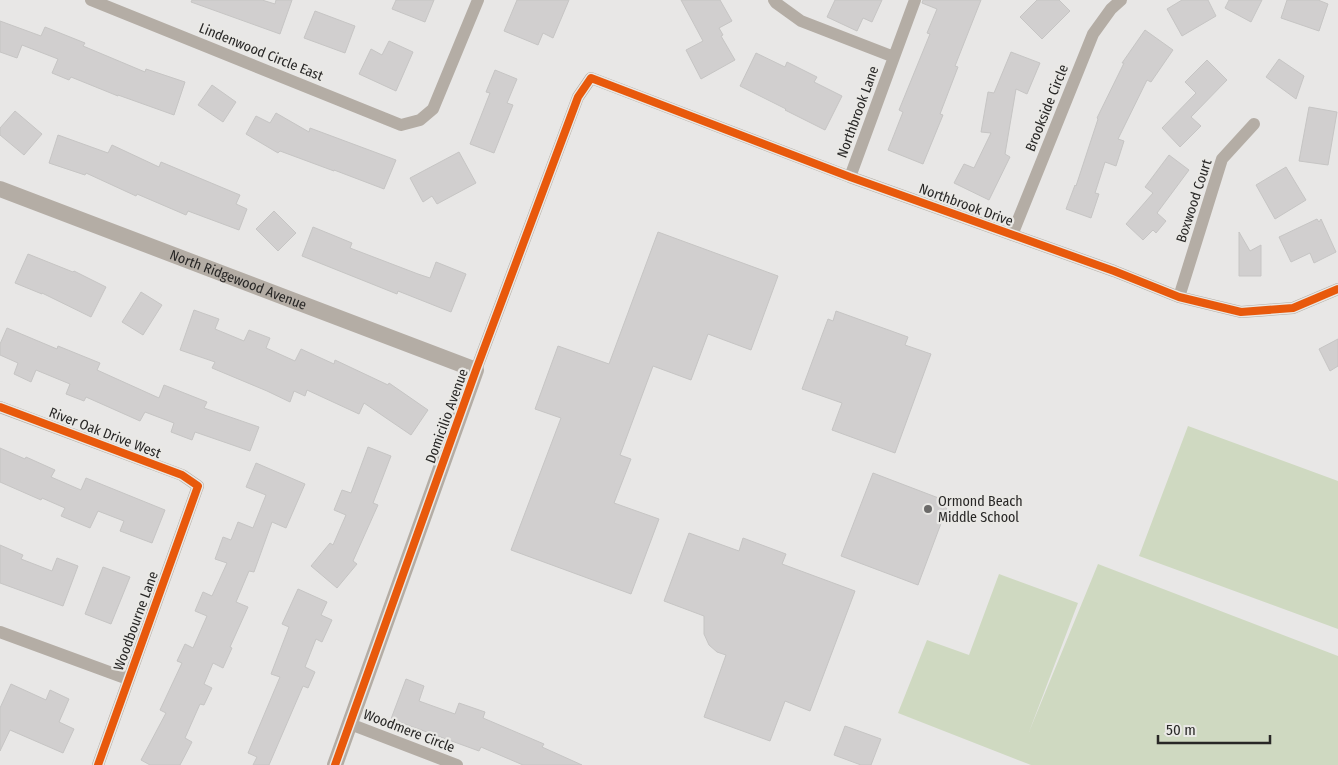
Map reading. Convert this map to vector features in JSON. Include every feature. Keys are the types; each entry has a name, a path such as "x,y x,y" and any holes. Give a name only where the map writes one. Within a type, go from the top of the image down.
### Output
{"street":[{"name":"Lindenwood Circle East","path":"91,0 401,124 420,120 433,109 478,0"},
{"name":"Northbrook Lane","path":"774,0 801,21 894,57"},
{"name":"Northbrook Lane","path":"850,177 915,0"},
{"name":"Brookside Circle","path":"1012,235 1093,34 1111,9 1121,0"},
{"name":"Northbrook Drive","path":"591,78 850,177 1114,271 1179,297 1241,312 1293,308 1338,289"},
{"name":"Domicilio Avenue","path":"335,765 476,370 578,97 591,78"},
{"name":"Boxwood Court","path":"1179,297 1222,159 1254,124"},
{"name":"North Ridgewood Avenue","path":"0,189 476,370"},
{"name":"River Oak Drive West","path":"0,407 182,475 198,486"},
{"name":"Woodbourne Lane","path":"98,765 198,486"},
{"path":"0,632 128,680"},
{"name":"Woodmere Circle","path":"350,724 457,765"}],"green space":[{"path":"1188,426 1338,481 1338,629 1139,556"},
{"path":"1098,564 1338,656 1338,765 1031,765 898,713 927,640 969,655 999,574 1078,603 1029,732"}],"building":[{"path":"192,0 262,0 275,4 276,0 292,0 280,34 191,2"},
{"path":"396,0 434,0 425,22 392,9"},
{"path":"517,0 569,0 553,38 543,33 538,45 504,31"},
{"path":"681,0 720,0 732,21 719,28 723,35 721,36 735,60 701,79 686,50 703,41"},
{"path":"835,0 882,0 872,22 863,18 857,31 827,17"},
{"path":"923,0 981,0 955,66 958,67 940,114 943,115 923,164 888,150 903,112 899,110 930,34 927,33 937,9 922,3"},
{"path":"1037,0 1059,0 1070,11 1042,39 1020,17"},
{"path":"1182,0 1208,0 1216,16 1182,36 1167,9"},
{"path":"1229,0 1262,0 1251,22 1225,8"},
{"path":"1287,0 1318,0 1328,4 1319,31 1281,18"},
{"path":"315,11 355,26 345,53 304,38"},
{"path":"0,21 41,36 45,27 85,43 83,46 145,72 146,69 185,82 174,115 118,96 71,77 69,80 52,73 58,59 22,45 17,58 0,52"},
{"path":"1145,30 1173,50 1151,82 1147,80 1118,139 1124,141 1116,166 1105,162 1095,193 1099,194 1091,218 1066,209 1076,186 1097,118 1124,63 1122,63"},
{"path":"389,41 413,52 396,91 359,74 371,49 382,55"},
{"path":"1011,52 1040,63 1027,94 1016,89 1005,154 1010,157 989,200 954,183 964,164 974,168 991,133 981,132 988,92 994,93"},
{"path":"756,53 785,67 787,62 817,77 814,82 842,96 825,130 740,86"},
{"path":"1279,59 1304,76 1296,99 1266,77"},
{"path":"1207,60 1227,80 1191,117 1201,126 1180,147 1162,128 1196,93 1185,82"},
{"path":"495,70 517,79 507,103 513,105 494,153 470,144 490,93 486,92"},
{"path":"212,85 236,102 223,122 198,105"},
{"path":"1309,107 1337,112 1328,165 1299,161"},
{"path":"15,111 42,134 24,155 0,135 0,128"},
{"path":"276,113 309,132 310,128 396,160 384,189 280,151 278,153 246,134 256,116 270,123"},
{"path":"58,135 108,153 112,145 159,167 161,162 240,195 236,204 247,209 239,230 188,211 186,215 137,194 136,196 86,173 85,175 49,163"},
{"path":"459,152 476,183 437,204 432,196 423,202 410,178"},
{"path":"1169,155 1189,170 1157,213 1166,221 1156,233 1153,230 1143,240 1126,224 1153,193 1145,187"},
{"path":"1286,167 1306,200 1275,219 1256,185"},
{"path":"274,211 296,233 278,251 256,229"},
{"path":"1317,219 1319,222 1321,219 1336,252 1314,263 1310,253 1291,262 1279,237"},
{"path":"313,227 352,243 350,248 430,278 436,262 466,274 451,312 398,291 397,294 302,256"},
{"path":"658,232 778,276 751,350 708,334 691,380 653,366 620,455 631,459 614,503 659,519 631,594 511,550 561,418 535,409 558,346 609,364"},
{"path":"1239,232 1250,251 1261,245 1261,276 1239,276"},
{"path":"28,254 74,271 106,287 91,317 42,293 15,283"},
{"path":"141,292 162,305 143,335 122,322"},
{"path":"194,310 219,319 215,329 244,341 249,330 270,338 266,348 295,361 301,349 334,364 335,360 388,385 389,383 428,410 411,435 364,403 359,414 307,390 305,396 294,391 290,402 212,368 215,362 180,350"},
{"path":"836,311 908,337 905,345 931,354 895,453 832,430 842,403 802,389 828,319 833,321"},
{"path":"7,328 57,349 58,346 100,363 97,370 159,398 164,385 207,402 204,408 259,427 250,451 195,432 192,440 171,432 174,423 145,412 140,421 86,397 84,401 66,394 70,384 36,370 31,382 14,374 18,363 0,355 0,344"},
{"path":"1338,339 1338,366 1330,371 1319,349"},
{"path":"368,447 391,456 373,503 378,505 353,561 357,564 337,588 311,566 330,543 333,545 346,515 334,510 342,490 351,493"},
{"path":"0,448 55,470 51,477 81,490 86,478 165,510 152,543 120,531 124,521 98,511 90,528 61,516 65,508 0,482"},
{"path":"256,463 305,484 286,528 272,522 254,572 249,571 236,602 248,607 223,668 213,663 204,684 212,688 204,705 200,704 185,738 192,742 180,765 150,765 141,760 166,713 160,710 182,663 177,661 185,644 193,648 207,616 195,611 203,592 212,596 227,563 215,559 223,537 231,540 238,522 253,528 266,495 246,487"},
{"path":"873,473 949,502 918,585 841,556"},
{"path":"689,533 739,551 743,538 786,554 782,564 855,591 810,711 785,701 770,741 704,717 726,655 717,652 709,645 704,634 704,616 664,601"},
{"path":"0,545 23,555 21,559 52,571 57,558 78,566 63,606 0,583"},
{"path":"103,567 130,577 111,624 85,614"},
{"path":"298,589 327,602 321,615 332,620 322,642 316,639 305,667 315,672 308,688 303,686 269,765 253,765 257,757 248,753 280,677 271,674 289,627 282,624"},
{"path":"406,679 424,686 419,701 455,714 459,703 485,712 483,718 544,744 542,747 582,765 523,765 481,747 479,751 391,719"},
{"path":"11,684 46,700 50,690 69,699 59,722 74,729 63,753 10,730 0,751 0,708"},
{"path":"845,726 881,739 871,765 861,765 834,755"}],"cycle path":[{"path":"335,765 476,370 578,97 591,78 850,177 1114,271 1179,297 1241,312 1293,308 1338,289"},
{"path":"0,407 182,475 198,486 98,765"}],"place":[{"name":"Ormond Beach Middle School","path":"928,509"}]}
